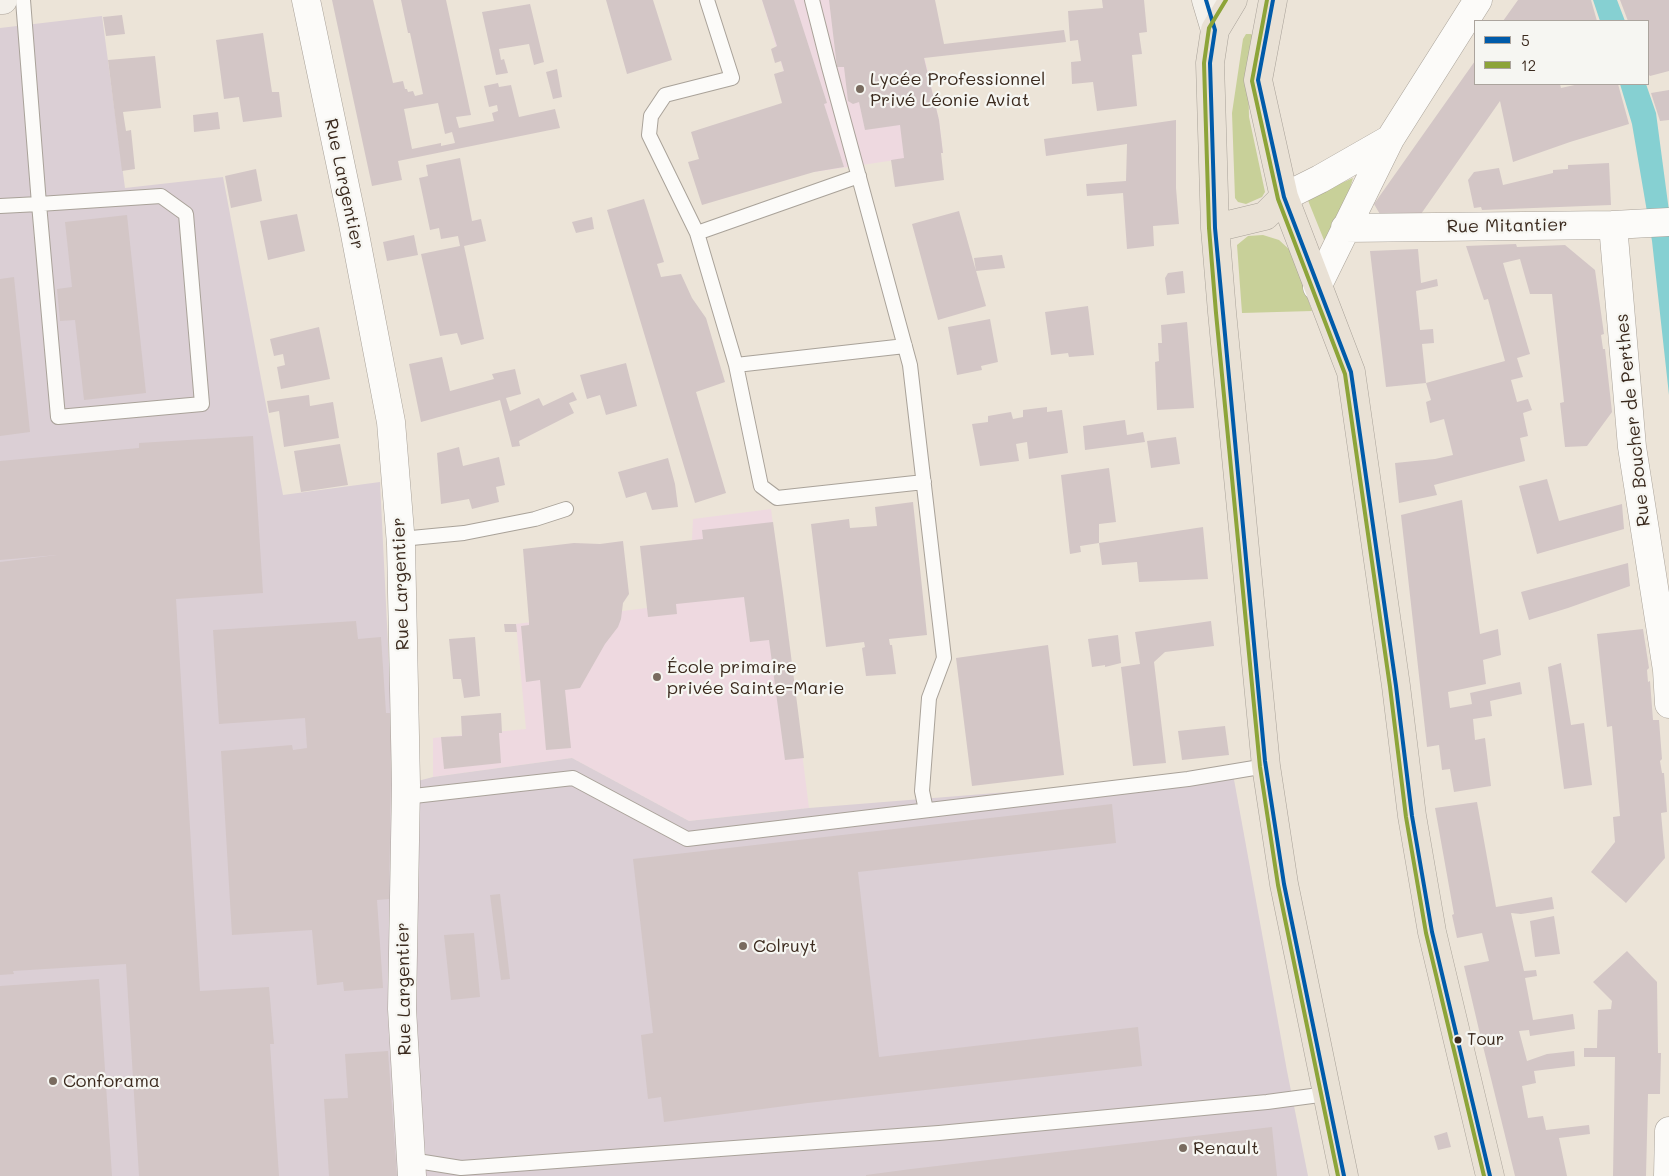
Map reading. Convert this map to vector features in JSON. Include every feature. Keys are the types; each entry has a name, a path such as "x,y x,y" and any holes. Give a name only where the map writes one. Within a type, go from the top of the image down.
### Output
{"main road":[{"path":"1233,0 1215,30 1210,63 1215,228 1266,766 1284,884 1344,1176"},
{"path":"1273,0 1258,80 1284,197 1350,372 1396,686 1412,816 1429,913 1490,1176"},
{"path":"1215,228 1265,216 1284,197"}],"street":[{"name":"Rue Largentier","path":"306,0 353,224 391,422 401,539 405,797 402,1009 412,1168"},
{"path":"1206,0 1215,30"},
{"path":"1317,287 1390,139 1478,0"},
{"path":"1284,197 1320,180 1390,139"},
{"name":"Rue Mitantier","path":"1345,228 1657,223"},
{"name":"Rue Boucher de Perthes","path":"1613,225 1632,447 1667,670 1669,704"},
{"path":"1668,1176 1669,1131"}],"lane":[{"path":"0,206 39,204 161,196 186,214 202,404 58,417 39,204 23,0"},
{"path":"707,0 732,78 665,95 651,116 649,134 697,233 736,365 761,486 777,498 924,482"},
{"path":"812,0 910,366 944,658 929,698 922,791 926,810"},
{"path":"697,233 858,176"},
{"path":"736,365 905,346"},
{"path":"401,539 464,533 534,519 566,509"},
{"path":"405,797 573,778 687,840 1188,779 1266,766"},
{"path":"412,1168 461,1168 939,1132 1257,1103 1327,1094"}],"shaded area":[{"name":"Lycée Professionnel Privé Léonie Aviat","path":"762,0 911,0 939,120 943,153 814,172"},
{"path":"102,16 125,188 223,177 283,495 380,482 395,787 433,777 572,758 689,821 809,808 1233,774 1308,1176 0,1176 0,28"},
{"name":"École primaire privée Sainte-Marie","path":"771,509 809,808 689,821 572,758 433,777 433,738 526,729 516,624 647,608 692,540 693,519"}],"green space":[{"path":"1246,34 1251,34 1255,38 1248,69 1249,117 1265,192 1262,197 1246,204 1238,202 1235,198 1232,113 1243,39"},
{"path":"1353,178 1348,195 1326,245 1307,198"},
{"path":"1263,235 1279,240 1292,252 1312,311 1242,313 1237,245 1248,236"}],"water":[{"path":"1593,0 1617,0 1625,20 1600,20"},
{"path":"1620,85 1646,85 1656,113 1669,211 1669,395 1652,241 1632,124"}],"building":[{"path":"332,0 373,0 393,83 403,81 405,89 408,92 413,91 415,96 423,94 401,0 446,0 471,115 456,117 459,128 494,121 492,113 498,111 497,105 489,107 484,86 498,83 499,87 511,85 519,117 555,109 560,128 398,161 402,180 372,186","holes":["438,103 445,134 452,132 455,143 441,146 441,143 412,149 404,109"]},
{"path":"606,0 653,0 672,60 627,74"},
{"path":"762,0 794,0 827,103 824,104 844,167 814,172 702,205 688,162 699,159 691,132 782,103 774,74 784,71 781,61 775,63 771,49 777,46"},
{"path":"829,0 935,0 944,44 1064,30 1066,42 924,58 939,120 944,180 895,187 891,160 904,158 900,125 865,130 859,102 853,104 848,101 844,67 837,67"},
{"path":"1102,0 1144,0 1147,32 1139,33 1142,54 1132,55 1137,106 1097,111 1093,82 1072,84 1071,62 1081,61 1078,40 1070,41 1068,11 1103,8"},
{"path":"1518,0 1591,0 1597,20 1504,20"},
{"path":"1620,0 1669,0 1669,71 1649,75 1649,20 1628,20"},
{"path":"530,4 544,62 534,65 529,44 499,49 501,60 504,59 508,73 496,75 482,12"},
{"path":"122,15 125,34 106,36 103,17"},
{"path":"263,33 272,92 279,92 282,117 243,122 239,97 224,99 216,40"},
{"path":"155,56 161,108 123,112 126,131 131,130 135,169 122,171 108,60"},
{"path":"1474,62 1474,85 1560,85 1561,88 1574,85 1618,85 1629,124 1513,162 1500,101 1421,214 1381,216 1374,204"},
{"path":"557,69 562,97 553,99 546,72"},
{"path":"1669,90 1669,120 1660,121 1651,93"},
{"path":"218,112 220,129 194,132 193,115"},
{"path":"1176,120 1176,188 1179,224 1153,226 1154,246 1127,249 1123,193 1087,196 1086,184 1126,181 1127,144 1046,156 1044,139"},
{"path":"460,158 472,221 481,219 486,241 464,246 484,339 461,345 457,333 440,336 421,254 460,246 458,236 441,239 439,228 430,230 419,178 428,176 426,165"},
{"path":"1609,163 1611,205 1482,210 1481,207 1474,208 1468,180 1474,172 1499,168 1503,185 1553,173 1553,170 1568,169 1568,165"},
{"path":"256,169 262,201 231,208 225,176"},
{"path":"644,199 664,262 657,264 661,277 681,274 692,298 706,318 725,382 696,392 726,493 695,503 607,210"},
{"path":"959,211 986,306 938,320 912,224"},
{"path":"297,214 305,251 268,260 260,221"},
{"path":"127,215 146,393 84,400 75,320 60,321 57,289 72,287 65,222"},
{"path":"592,217 594,229 576,233 572,222"},
{"path":"414,235 418,255 387,261 383,242"},
{"path":"1516,244 1517,247 1565,245 1595,270 1604,334 1601,335 1603,349 1605,349 1612,412 1587,446 1565,447 1560,403 1564,402 1552,294 1530,294 1520,259 1503,263 1530,354 1517,358 1523,377 1511,380 1517,402 1528,399 1532,410 1523,413 1528,436 1520,438 1525,461 1434,485 1437,495 1399,503 1395,463 1435,459 1453,455 1444,419 1430,423 1426,402 1431,400 1426,383 1505,361 1488,299 1484,300 1466,246"},
{"path":"1418,249 1421,283 1437,279 1438,286 1416,291 1420,330 1433,329 1434,343 1422,344 1426,383 1386,387 1370,251"},
{"path":"1002,255 1005,268 976,271 974,258"},
{"path":"1183,271 1185,293 1167,295 1165,278 1168,273"},
{"path":"14,277 30,432 0,436 0,279"},
{"path":"1088,306 1094,355 1069,357 1068,353 1051,355 1045,312"},
{"path":"990,319 998,362 981,366 982,370 957,375 948,327"},
{"path":"1187,322 1194,408 1157,410 1155,362 1159,361 1158,343 1162,343 1161,325"},
{"path":"319,327 330,379 281,389 277,367 285,365 283,354 274,356 270,339"},
{"path":"442,357 450,391 494,379 492,374 515,369 521,394 506,398 510,411 539,398 543,406 573,392 577,400 569,403 574,413 519,441 520,446 512,447 500,400 421,422 409,364"},
{"path":"626,363 637,406 606,415 600,395 587,399 580,375"},
{"path":"309,395 310,406 333,402 339,438 284,447 279,411 269,413 267,401"},
{"path":"1047,407 1047,412 1062,410 1068,453 1029,459 1027,442 1016,444 1019,461 980,466 972,424 988,422 988,416 1011,412 1013,419 1023,417 1023,410"},
{"path":"1125,420 1127,435 1143,432 1145,442 1085,450 1083,426"},
{"path":"253,436 263,593 176,599 200,991 269,987 274,1044 270,1044 279,1176 139,1176 126,964 13,971 14,974 0,975 0,562 57,555 0,560 0,461 139,448 139,443"},
{"path":"1176,437 1180,464 1151,468 1147,441"},
{"path":"340,444 348,485 301,492 294,451"},
{"path":"459,447 463,466 499,457 505,485 496,487 499,502 472,509 469,499 441,504 437,453"},
{"path":"668,458 675,484 678,507 652,510 646,492 626,498 618,472"},
{"path":"1109,468 1116,522 1099,524 1099,543 1080,546 1081,552 1070,554 1061,475"},
{"path":"1547,479 1559,521 1622,504 1624,529 1537,554 1519,486"},
{"path":"1462,500 1480,634 1498,629 1501,655 1483,660 1486,684 1448,692 1450,708 1472,704 1470,693 1520,682 1522,694 1490,701 1492,716 1473,719 1475,740 1485,738 1491,786 1454,792 1450,769 1442,770 1439,745 1427,747 1401,515"},
{"path":"913,502 927,635 889,639 890,645 892,645 896,674 866,676 862,648 865,647 864,642 826,647 811,524 849,519 850,528 877,526 875,507"},
{"path":"773,522 804,758 785,760 769,640 750,642 744,597 676,604 677,614 648,617 640,546 703,539 702,530"},
{"path":"1203,527 1208,579 1139,582 1137,562 1102,565 1099,543"},
{"path":"623,541 629,594 623,603 621,619 618,627 605,644 580,688 565,690 571,748 546,750 540,680 526,682 521,626 529,625 529,622 523,549 574,543 600,544"},
{"path":"1628,563 1630,586 1529,620 1521,592"},
{"path":"356,621 358,639 381,637 386,713 392,713 389,899 377,900 383,988 344,991 343,982 317,985 312,930 232,935 221,751 292,745 293,750 307,748 305,718 219,724 213,630"},
{"path":"1211,621 1214,646 1165,652 1154,662 1166,763 1133,766 1121,667 1140,664 1135,632"},
{"path":"504,624 516,624 517,632 505,632"},
{"path":"1643,629 1649,668 1647,670 1648,682 1650,681 1653,720 1659,720 1662,759 1660,761 1662,773 1664,773 1667,812 1661,813 1665,858 1626,903 1591,872 1615,842 1613,817 1620,816 1612,726 1607,727 1597,634"},
{"path":"1118,635 1121,663 1105,667 1105,665 1092,667 1088,639"},
{"path":"475,637 480,696 464,698 461,679 453,679 449,639"},
{"path":"1048,645 1064,775 972,786 956,658"},
{"path":"1561,663 1571,725 1584,723 1592,785 1564,789 1548,667"},
{"path":"501,713 502,733 499,733 501,763 444,769 441,737 462,736 461,716"},
{"path":"1225,726 1229,755 1182,760 1178,731"},
{"path":"1477,802 1496,907 1552,897 1554,909 1521,914 1511,913 1524,971 1536,970 1537,976 1525,978 1533,1020 1573,1014 1575,1029 1530,1036 1529,1030 1519,1031 1527,1061 1547,1054 1574,1051 1575,1066 1534,1071 1536,1083 1522,1086 1528,1118 1543,1116 1546,1130 1589,1125 1590,1134 1559,1138 1567,1176 1515,1176 1479,1030 1464,966 1489,961 1482,933 1457,938 1435,808"},
{"name":"Colruyt","path":"1112,804 1116,843 858,872 879,1057 1138,1027 1142,1066 808,1103 664,1122 661,1097 648,1099 641,1035 653,1033 633,859"},
{"path":"500,894 510,979 501,980 490,895"},
{"path":"1554,916 1560,954 1535,957 1530,921"},
{"path":"474,933 480,997 451,1000 444,935"},
{"path":"1627,951 1657,982 1658,1053 1661,1053 1660,1094 1648,1094 1646,1176 1613,1176 1615,1057 1584,1057 1584,1048 1597,1048 1598,1010 1611,1009 1612,1001 1593,982"},
{"name":"Conforama","path":"99,979 112,1176 0,1176 0,986"},
{"path":"388,1051 397,1176 329,1176 324,1099 348,1098 345,1054"},
{"name":"Renault","path":"1272,1127 1277,1176 866,1176 911,1169"},
{"path":"1447,1132 1451,1147 1438,1150 1434,1136"}],"transit line":[{"name":"5","path":"1206,0 1215,30 1210,63 1215,228 1265,761 1284,884 1344,1176"},
{"name":"12","path":"1226,0 1209,28 1204,63 1209,228 1216,313 1260,767 1278,885 1338,1176"},
{"name":"12","path":"1267,0 1252,81 1278,199 1345,374 1390,687 1406,817 1426,933 1484,1176"},
{"name":"5","path":"1273,0 1258,80 1284,197 1351,372 1396,686 1412,816 1432,932 1490,1176"}],"place":[{"name":"Lycée Professionnel Privé Léonie Aviat","path":"860,89"},
{"name":"École primaire privée Sainte-Marie","path":"657,677"},
{"name":"Colruyt","path":"743,946"},
{"name":"Tour","path":"1458,1040"},
{"name":"Conforama","path":"53,1081"},
{"name":"Renault","path":"1183,1148"}]}
